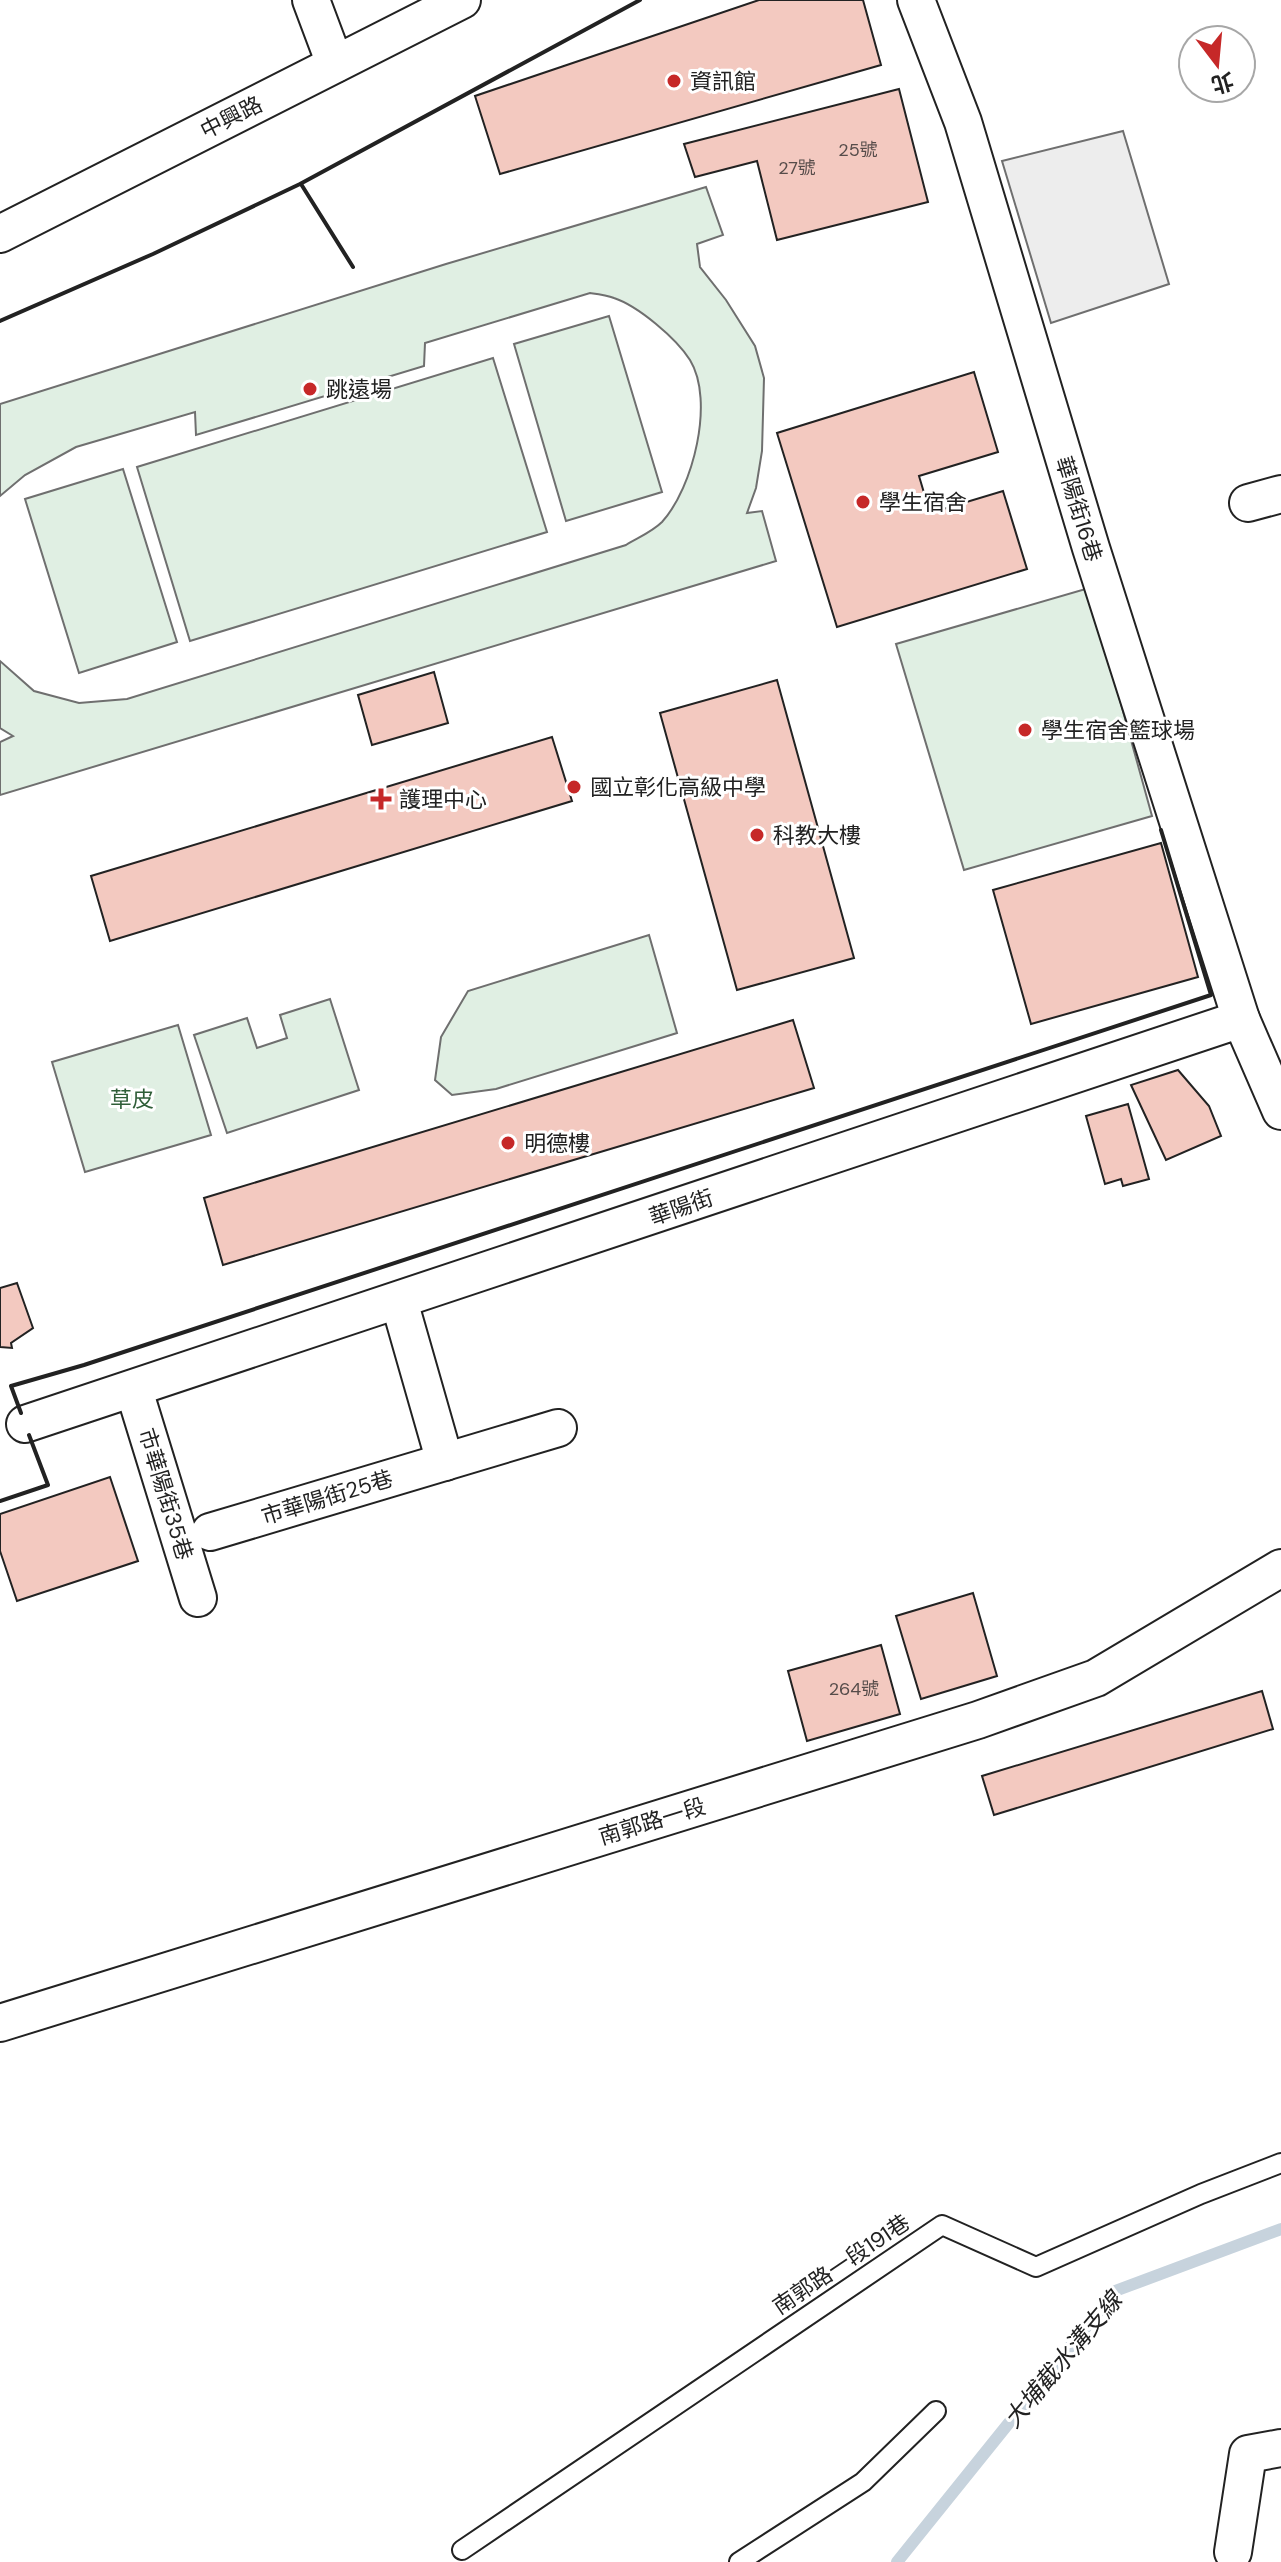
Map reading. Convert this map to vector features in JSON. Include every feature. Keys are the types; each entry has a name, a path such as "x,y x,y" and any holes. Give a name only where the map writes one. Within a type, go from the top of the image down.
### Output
{"street":[{"path":"311,0 335,64"},
{"name":"中興路","path":"0,234 462,0"},
{"name":"華陽街16巷","path":"916,0 963,122 1091,548 1241,1019"},
{"path":"1241,1019 1281,1111"},
{"name":"華陽街","path":"25,1424 1241,1019"},
{"path":"399,1301 445,1462"},
{"name":"市華陽街35巷","path":"134,1390 198,1598"},
{"name":"市華陽街25巷","path":"210,1532 558,1428"},
{"name":"南郭路一段","path":"0,2023 1007,1709 1096,1678 1281,1568"},
{"path":"1233,2552 1248,2454 1281,2448"}],"lane":[{"name":"南郭路一段191巷","path":"462,2550 942,2225 1036,2267 1201,2194 1281,2163"},
{"path":"739,2562 863,2482 936,2411"}],"green space":[{"path":"706,187 723,235 697,244 700,267 726,300 755,346 764,378 762,451 756,488 747,513 762,511 776,561 0,795 0,742 13,736 0,728 0,661 34,691 79,703 127,699 626,545 662,522 683,488 697,444 701,398 690,360 666,333 624,302 590,293 425,343 424,366 196,435 195,412 76,447 25,475 0,496 0,404 446,264"},
{"path":"609,316 662,492 566,521 514,344"},
{"path":"493,358 547,532 190,641 137,467"},
{"path":"123,469 177,642 79,673 25,499"},
{"name":"學生宿舍籃球場","path":"1089,588 1152,816 964,870 896,644"},
{"path":"649,935 677,1033 496,1089 452,1095 435,1080 441,1037 468,991"},
{"name":"草皮","path":"330,999 359,1090 227,1133 194,1035 247,1018 257,1048 287,1038 280,1015"},
{"name":"草皮","path":"178,1025 211,1135 85,1172 52,1062"}],"shaded area":[{"path":"1123,131 1169,284 1051,323 1002,161"}],"building":[{"name":"資訊館","path":"759,0 863,0 881,65 500,174 475,96"},
{"path":"899,89 928,202 777,240 757,161 695,177 684,144"},
{"name":"學生宿舍","path":"974,372 998,452 919,476 930,513 1003,491 1027,569 837,627 777,433"},
{"path":"434,672 448,723 372,745 358,695"},
{"name":"科教大樓","path":"777,680 854,958 737,990 660,713"},
{"path":"552,737 572,801 110,941 91,876"},
{"path":"1161,843 1198,977 1031,1024 993,890"},
{"name":"明德樓","path":"793,1020 814,1088 223,1265 204,1198"},
{"path":"1178,1070 1209,1106 1221,1136 1166,1160 1131,1085"},
{"path":"1128,1104 1149,1179 1123,1186 1121,1179 1105,1184 1086,1116"},
{"path":"17,1283 33,1328 11,1343 12,1348 0,1347 0,1288"},
{"path":"110,1477 138,1561 17,1601 0,1551 0,1514"},
{"path":"973,1593 997,1676 921,1699 896,1616"},
{"path":"881,1645 900,1714 807,1741 788,1671"},
{"path":"1262,1691 1273,1729 994,1815 982,1776"}],"waterway":[{"name":"大埔截水溝支線","path":"897,2562 1115,2291 1281,2229"}],"wall":[{"path":"0,321 153,254 300,184 640,0"},
{"path":"301,184 353,267"},
{"path":"21,1413 11,1386 84,1365 1211,995 1161,830"},
{"path":"0,1501 48,1485 29,1435"}],"place":[{"name":"資訊館","path":"674,81"},
{"name":"跳遠場","path":"310,389"},
{"name":"學生宿舍","path":"863,502"},
{"name":"學生宿舍籃球場","path":"1025,730"},
{"name":"國立彰化高級中學","path":"574,787"},
{"name":"護理中心","path":"381,799"},
{"name":"科教大樓","path":"757,835"},
{"name":"明德樓","path":"508,1143"}]}
